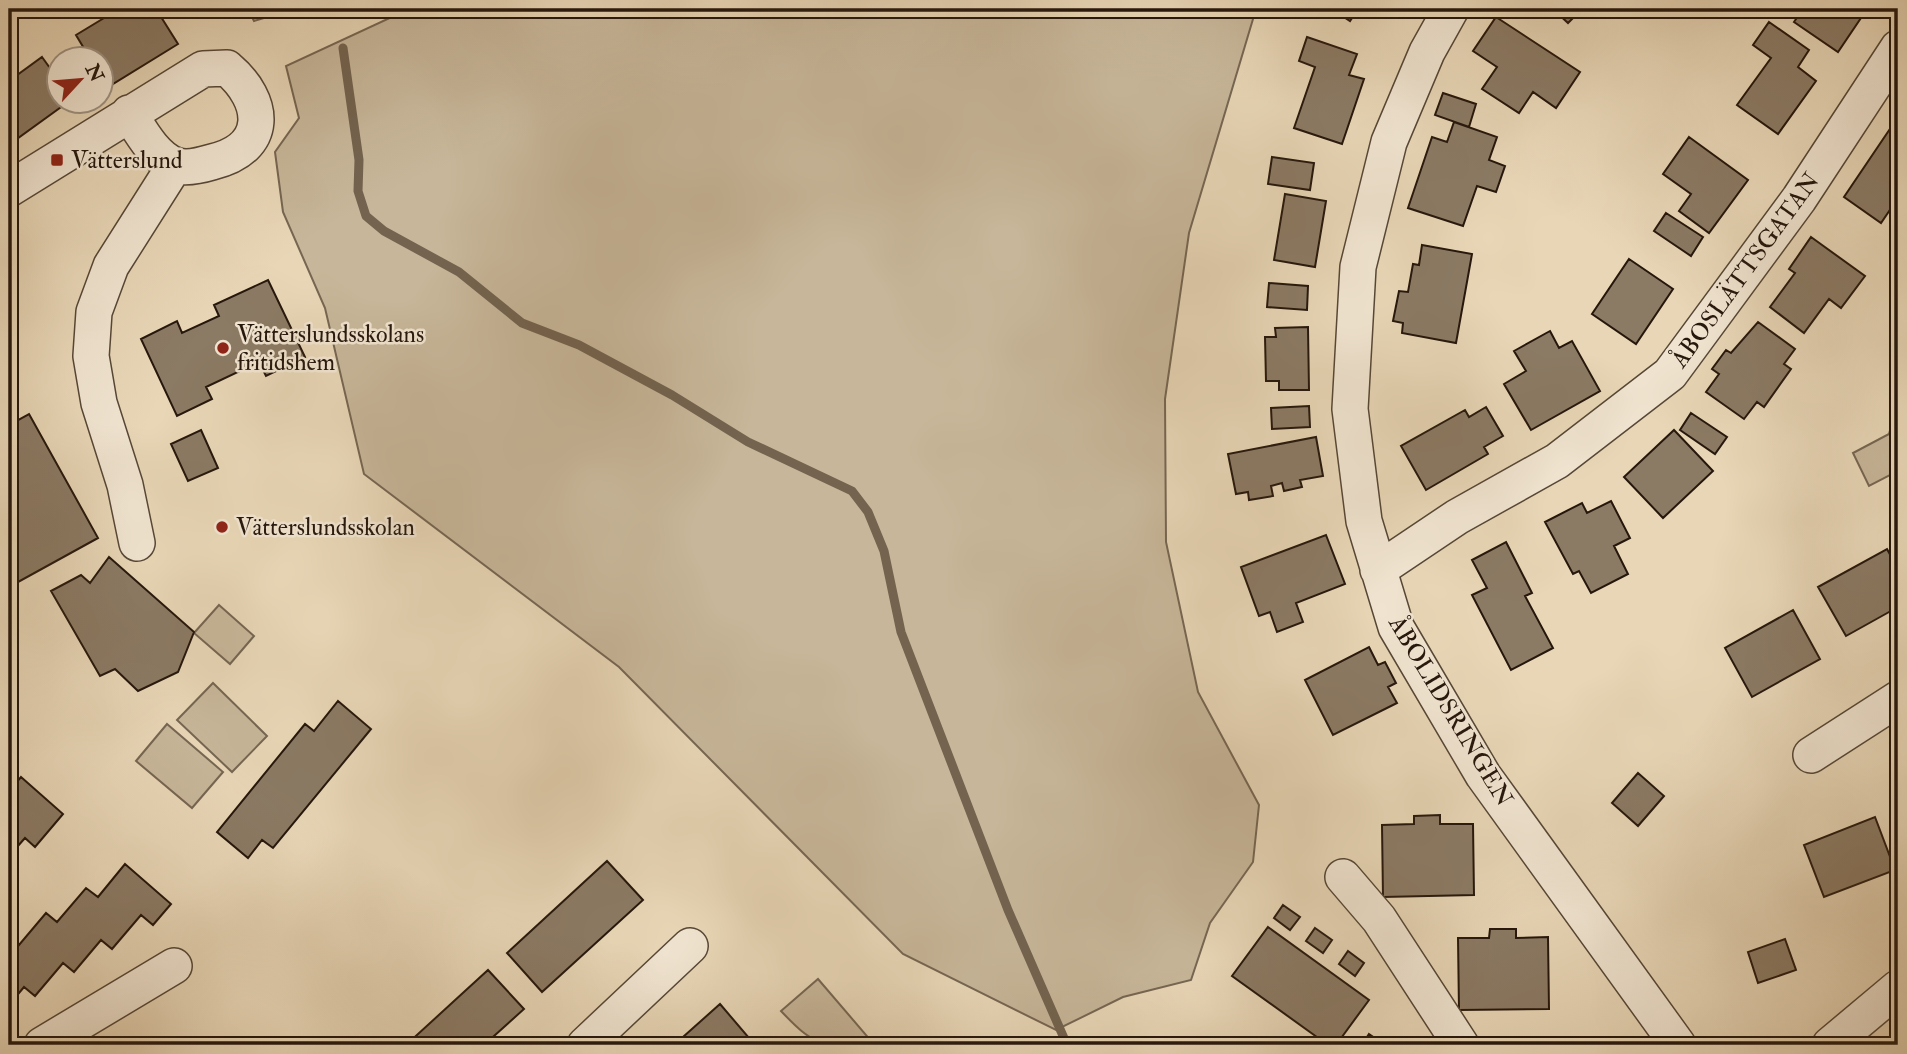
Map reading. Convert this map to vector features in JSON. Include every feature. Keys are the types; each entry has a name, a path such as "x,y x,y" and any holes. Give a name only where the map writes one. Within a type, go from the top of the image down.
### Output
{"street":[{"name":"ÅBOLIDSRINGEN","path":"1451,9 1427,52 1389,142 1358,267 1350,409 1364,520 1396,627 1483,775 1678,1045"},
{"name":"ÅBOSLÄTTSGATAN","path":"1378,570 1457,517 1557,461 1670,374 1799,199 1898,48"},
{"path":"9,189 129,113 203,69 226,68 242,81 251,93 257,112 255,131 246,146 226,159 201,165 175,165 154,148 129,113"},
{"path":"137,543 125,485 99,403 91,356 94,312 111,266 175,165"},
{"path":"1811,755 1898,699"},
{"path":"1343,877 1380,919 1461,1045"},
{"path":"585,1045 690,946"},
{"path":"42,1045 174,966"},
{"path":"1830,1045 1898,988"}],"shaded area":[{"path":"248,9 294,9 254,21"},
{"path":"409,9 1256,9 1189,233 1165,399 1166,542 1198,692 1259,805 1253,862 1210,923 1191,980 1123,997 1056,1030 903,954 619,667 364,474 325,308 283,212 275,152 299,118 286,66"},
{"path":"1898,401 1898,471 1869,486 1853,453 1889,434"},
{"path":"219,605 254,636 230,664 194,633"},
{"path":"213,683 267,736 232,772 177,720"},
{"path":"167,724 223,772 192,808 136,761"},
{"path":"818,979 872,1042 868,1045 852,1045 819,1042 802,1031 781,1011"}],"building":[{"path":"119,9 156,9 178,44 116,82 116,46 83,46 76,35"},
{"path":"1332,9 1358,9 1350,21"},
{"path":"1553,9 1582,9 1568,23"},
{"path":"1803,9 1867,9 1838,52 1794,22"},
{"path":"1496,17 1580,72 1556,108 1533,92 1519,113 1482,89 1497,67 1473,51"},
{"path":"1769,22 1809,50 1798,67 1816,81 1778,134 1737,105 1771,58 1753,45"},
{"path":"1307,37 1357,54 1349,75 1364,79 1342,144 1294,128 1315,67 1299,61"},
{"path":"42,57 46,63 46,116 49,116 14,141 9,134 9,81"},
{"path":"1443,93 1476,104 1469,127 1435,115"},
{"path":"1898,117 1898,198 1881,223 1844,197"},
{"path":"1454,122 1497,137 1489,160 1505,166 1496,192 1477,186 1463,226 1408,208 1432,137 1447,142"},
{"path":"1689,137 1748,180 1709,233 1679,211 1691,194 1663,174"},
{"path":"1272,157 1314,163 1310,190 1268,184"},
{"path":"1285,194 1326,201 1315,267 1274,260"},
{"path":"1666,213 1703,237 1691,256 1654,231"},
{"path":"1811,237 1865,276 1841,308 1829,299 1804,333 1770,307 1795,273 1789,269"},
{"path":"1422,245 1472,254 1456,343 1402,333 1403,323 1393,321 1399,291 1408,292 1413,264 1419,265"},
{"path":"1629,259 1673,289 1636,344 1592,314"},
{"name":"Vätterslundsskolans fritidshem","path":"268,280 305,357 266,376 259,362 206,387 212,399 177,416 141,339 177,321 182,333 219,316 214,305"},
{"path":"1269,283 1308,286 1307,310 1267,307"},
{"path":"1758,322 1795,349 1784,364 1791,369 1764,407 1757,402 1744,419 1706,392 1719,374 1712,369 1726,350 1731,353"},
{"path":"1308,327 1309,390 1279,390 1279,381 1266,381 1265,337 1276,337 1275,328"},
{"path":"1550,331 1559,348 1572,341 1600,391 1531,430 1504,384 1526,371 1514,351"},
{"path":"1309,406 1310,427 1272,429 1271,408"},
{"path":"1486,407 1503,436 1484,447 1488,454 1426,490 1401,446 1465,410 1469,417"},
{"path":"1691,413 1727,437 1715,454 1680,430"},
{"path":"29,414 98,538 9,587 9,425"},
{"path":"201,430 218,468 188,481 171,444"},
{"path":"1674,430 1713,471 1663,518 1624,477"},
{"path":"1316,437 1323,476 1300,480 1302,487 1284,491 1282,483 1271,486 1273,496 1249,500 1248,492 1236,494 1228,454"},
{"path":"1611,501 1630,538 1614,546 1628,574 1591,593 1579,571 1573,574 1545,522 1582,503 1587,513"},
{"path":"1326,535 1345,584 1296,603 1303,622 1277,632 1270,612 1259,616 1241,567"},
{"path":"1506,542 1532,593 1525,596 1553,648 1511,670 1472,595 1487,588 1472,560"},
{"path":"1887,549 1898,569 1898,607 1846,636 1818,587"},
{"path":"109,557 194,632 178,672 138,691 115,669 100,676 51,591 81,575 90,583"},
{"path":"1793,610 1820,659 1752,697 1725,648"},
{"path":"1369,647 1378,665 1385,662 1396,683 1388,687 1397,703 1333,735 1305,680"},
{"path":"338,701 371,729 273,848 262,840 248,858 217,832 305,724 314,731"},
{"path":"1638,773 1664,796 1638,826 1612,803"},
{"path":"21,777 63,814 35,847 25,838 9,856 9,791"},
{"path":"1898,807 1898,821 1891,812"},
{"path":"1440,815 1440,824 1473,824 1474,895 1383,897 1382,825 1414,824 1414,816"},
{"path":"1875,817 1895,870 1824,897 1804,845"},
{"path":"607,861 643,900 542,992 507,953"},
{"path":"125,864 171,904 153,925 141,915 112,949 101,940 74,972 63,963 35,996 24,987 9,1005 9,936 19,945 46,913 57,922 86,888 98,897"},
{"path":"1283,905 1300,917 1290,930 1274,918"},
{"path":"1268,927 1369,1000 1336,1045 1328,1045 1232,976"},
{"path":"1315,928 1332,940 1323,953 1306,941"},
{"path":"1490,929 1516,929 1516,938 1548,937 1549,1009 1459,1010 1458,938 1489,938"},
{"path":"1785,939 1796,970 1758,983 1748,952"},
{"path":"1348,951 1364,963 1355,976 1339,964"},
{"path":"488,970 524,1009 484,1045 406,1045"},
{"path":"720,1004 755,1045 674,1045"},
{"path":"1369,1034 1385,1045 1362,1045"},
{"path":"1591,1040 1591,1045 1565,1045 1565,1041"}],"waterway":[{"path":"343,48 359,160 358,191 366,216 384,231 459,272 522,323 579,345 672,395 748,442 852,491 868,512 884,551 901,632 1008,910 1067,1045"}],"place":[{"name":"Vätterslund","path":"57,160"},
{"name":"Vätterslundsskolans fritidshem","path":"223,348"},
{"name":"Vätterslundsskolan","path":"222,527"}]}
